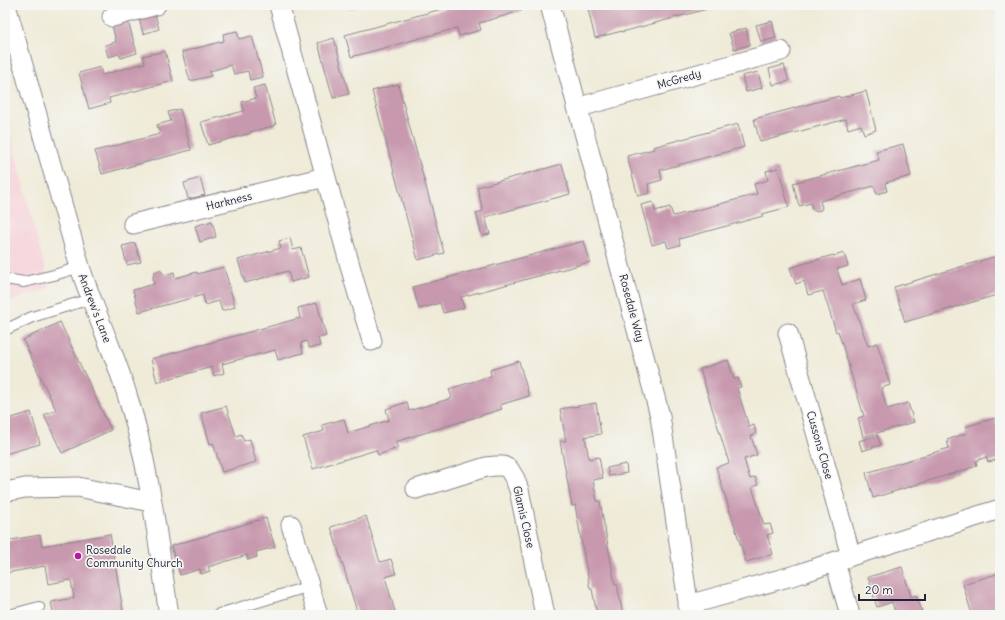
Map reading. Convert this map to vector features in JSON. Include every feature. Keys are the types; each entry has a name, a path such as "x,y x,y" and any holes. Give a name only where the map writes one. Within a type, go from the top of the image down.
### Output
{"street":[{"name":"Andrew's Lane","path":"6,5 80,267 90,299 119,371 137,428 151,502 169,615"},
{"path":"112,17 156,5"},
{"path":"279,5 325,177 372,341"},
{"name":"Rosedale Way","path":"550,5 576,108 660,416 689,610"},
{"name":"McGredy","path":"576,108 781,51"},
{"name":"Harkness","path":"133,224 325,177"},
{"name":"Cussons Close","path":"788,333 843,559 850,615"},
{"name":"Glamis Close","path":"416,489 486,467 502,466 509,469 519,490 545,615"},
{"path":"5,492 25,488 78,487 151,502"},
{"path":"689,610 843,559 1000,510"},
{"path":"291,525 318,615"}],"lane":[{"path":"5,279 24,282 80,267"},
{"path":"5,330 32,317 90,299"},
{"path":"219,614 310,586"},
{"path":"5,614 9,615 39,607"}],"shaded area":[{"path":"5,112 50,288 5,304"}],"building":[{"path":"349,5 362,5 350,9"},
{"path":"457,5 520,5 521,11 479,23 481,30 459,36 457,28 351,57 345,35"},
{"path":"587,5 615,5 616,10 634,5 706,5 707,9 595,38"},
{"path":"155,14 159,29 143,34 139,18"},
{"path":"128,21 137,53 121,58 119,54 108,57 105,45 116,42 112,25"},
{"path":"772,21 776,38 761,42 756,25"},
{"path":"746,28 750,45 734,49 729,33"},
{"path":"237,31 239,39 252,36 263,77 250,80 248,71 234,74 231,65 210,71 211,76 190,81 182,52 224,41 223,34"},
{"path":"334,38 349,94 333,98 318,43"},
{"path":"165,51 173,81 109,98 110,103 89,109 79,73 100,67 102,75 145,63 143,56"},
{"path":"784,65 789,81 773,85 769,69"},
{"path":"758,72 762,88 746,92 742,76"},
{"path":"398,84 444,253 418,260 372,91"},
{"path":"265,85 276,125 208,145 201,122 244,111 242,102 256,98 253,88"},
{"path":"866,91 876,130 864,134 861,125 848,129 846,119 760,142 754,119 839,96 840,98"},
{"path":"180,109 191,150 102,174 95,151 160,134 157,125 171,121 168,112"},
{"path":"738,124 744,147 660,170 662,180 648,184 650,193 638,196 627,156 654,149 653,147"},
{"path":"903,144 911,176 885,183 887,191 877,194 874,186 820,201 822,207 821,210 815,211 812,209 811,203 799,206 793,183 879,160 876,151"},
{"path":"562,164 570,194 485,217 490,234 482,236 476,213 483,211 477,187"},
{"path":"778,168 789,207 762,214 763,216 679,239 680,245 668,248 666,241 652,245 641,205 653,202 655,211 670,207 673,216 757,194 754,184 768,180 766,171"},
{"path":"200,178 205,195 188,199 184,183"},
{"path":"212,221 216,237 200,242 195,226"},
{"path":"290,238 293,250 301,248 309,277 291,282 288,271 245,283 238,260 281,248 279,241"},
{"path":"584,241 590,262 461,297 464,308 443,313 440,303 419,309 413,287"},
{"path":"135,243 141,262 127,265 122,246"},
{"path":"844,253 848,266 837,269 842,285 860,279 866,300 853,304 868,346 877,343 890,385 881,388 887,409 908,403 914,422 863,437 858,418 864,416 838,331 836,332 823,291 808,295 804,281 796,284 790,268"},
{"path":"1000,255 1000,294 905,322 894,287"},
{"path":"224,267 235,307 222,311 219,301 205,305 203,295 139,312 133,290 154,284 154,272 160,270 165,275 174,272 175,278"},
{"path":"317,303 326,336 318,338 320,346 309,348 307,341 301,343 303,353 278,360 275,350 222,364 224,373 214,376 212,367 157,382 151,359 300,318 298,308"},
{"path":"60,322 111,430 62,453 44,415 56,410 23,340"},
{"path":"728,360 734,379 738,378 741,387 737,388 749,427 754,425 756,434 751,436 757,455 744,459 750,479 755,477 758,485 752,487 764,525 770,524 773,533 767,535 773,554 746,562 716,467 729,463 700,369"},
{"path":"519,361 529,396 500,405 502,409 395,442 398,448 378,455 376,450 313,469 303,437 324,431 322,425 344,419 348,433 389,420 386,409 407,402 409,411 452,398 449,389 491,376 490,370"},
{"path":"596,403 601,434 585,437 589,459 599,457 603,478 593,480 597,501 600,501 615,585 617,584 623,615 597,615 592,589 590,589 575,505 572,506 560,441 566,441 560,409"},
{"path":"226,406 236,436 241,434 244,441 250,439 256,462 222,472 213,443 210,444 201,413"},
{"path":"31,412 40,444 5,454 5,420"},
{"path":"995,418 1000,435 1000,459 988,462 986,457 976,461 977,466 873,498 866,473 949,448 947,440 967,433 965,427"},
{"path":"877,435 881,445 862,451 859,441"},
{"path":"626,464 627,473 609,476 607,468"},
{"path":"366,516 380,562 391,559 396,574 385,577 396,615 358,615 331,527"},
{"path":"266,518 275,547 256,552 257,557 248,560 247,555 208,567 210,571 201,574 200,569 180,575 171,546"},
{"path":"110,534 123,611 97,615 54,615 51,602 74,598 71,580 48,584 45,566 5,573 5,541 40,535 42,546"},
{"path":"902,567 911,597 916,595 923,615 896,615 892,602 877,607 868,577"},
{"path":"1000,573 1000,611 989,615 972,615 963,584"}],"place":[{"name":"Rosedale Community Church","path":"78,556"}]}
